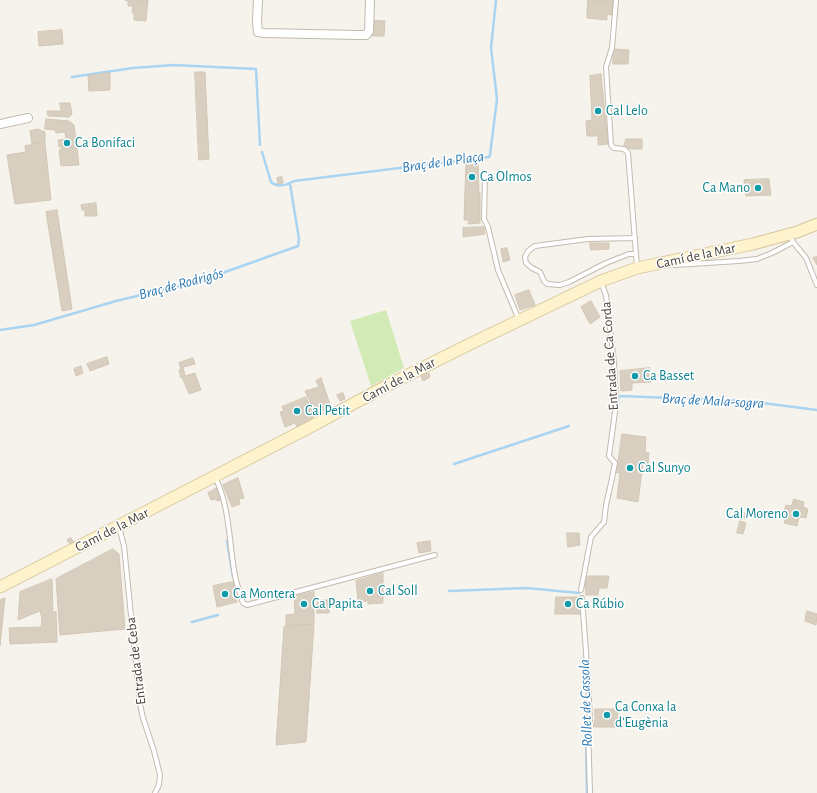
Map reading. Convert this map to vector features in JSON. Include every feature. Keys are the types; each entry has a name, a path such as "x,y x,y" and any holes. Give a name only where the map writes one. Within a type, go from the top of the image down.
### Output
{"main road":[{"name":"Camí de la Mar","path":"0,587 215,477 390,384 601,281 637,268 753,244 792,238 817,224"}],"street":[{"path":"258,0 258,32 362,35 366,35 369,32 370,1"},
{"path":"0,124 28,118"}],"lane":[{"path":"616,0 612,48 606,67 611,145 614,148 624,149 628,152 637,268"},
{"path":"485,174 484,219 488,227 498,270 520,320"},
{"path":"635,238 588,239 535,246 528,251 525,257 526,263 540,272 547,284 560,285 628,254 636,254"},
{"path":"652,265 709,264 757,259 772,253 792,238 806,259 817,285"},
{"name":"Entrada de Ca Corda","path":"581,590 591,537 604,522 614,464 609,456 616,399 614,363 606,295 601,281"},
{"path":"215,477 220,486 224,501 235,578 243,603 247,605 436,555"},
{"name":"Entrada de Ceba","path":"119,526 124,546 140,704 160,775 159,785 155,793"},
{"path":"582,598 590,721 588,727 590,793"}],"green space":[{"path":"386,310 404,368 371,386 350,321"}],"building":[{"path":"125,0 148,0 146,21 134,20 134,13 132,13 133,6 128,6 128,1"},
{"path":"588,0 614,0 611,15 607,14 607,20 587,18"},
{"path":"373,20 385,21 384,36 372,36"},
{"path":"62,30 63,44 39,46 38,32"},
{"path":"614,49 629,50 628,64 613,64"},
{"path":"195,72 205,72 209,159 199,160"},
{"path":"110,73 110,90 89,91 88,76"},
{"name":"Cal Lelo","path":"601,74 608,144 598,145 598,136 587,136 586,121 592,120 590,76"},
{"path":"60,103 70,103 72,114 69,117 48,116 47,111 61,111"},
{"name":"Ca Bonifaci","path":"46,119 69,121 74,125 79,165 61,166 59,150 62,150 61,147 59,147 58,140 66,139 65,132 56,133 55,130 45,129"},
{"path":"38,129 45,132 45,142 32,144 30,131"},
{"path":"626,139 642,139 642,149 630,149 624,146"},
{"path":"45,143 51,200 15,204 7,155 26,152 25,146"},
{"name":"Ca Olmos","path":"478,161 480,223 468,224 469,220 464,220 466,162"},
{"path":"282,177 283,183 278,184 277,178"},
{"name":"Ca Mano","path":"769,179 771,195 746,196 744,180"},
{"path":"96,203 97,216 85,216 85,210 82,210 81,205"},
{"path":"57,210 72,309 62,311 46,212"},
{"path":"484,227 485,234 463,237 463,228"},
{"path":"590,243 609,243 609,249 591,250"},
{"path":"507,248 510,260 503,262 501,249"},
{"path":"817,257 817,265 813,258"},
{"path":"529,290 535,305 520,310 515,295"},
{"path":"591,301 600,317 590,324 581,307"},
{"path":"107,357 109,364 90,371 87,364"},
{"path":"193,358 195,364 183,367 185,376 195,373 201,390 189,394 182,377 181,378 179,363"},
{"path":"81,366 83,373 76,376 74,369"},
{"name":"Ca Basset","path":"650,368 651,382 632,383 632,390 621,391 620,371"},
{"path":"429,373 430,377 423,381 421,376"},
{"path":"321,378 331,407 316,414 305,391 319,387 316,381"},
{"path":"343,393 345,399 340,401 337,395"},
{"name":"Cal Petit","path":"306,397 314,415 308,424 307,421 297,427 295,423 285,427 280,412 284,411 282,407"},
{"name":"Cal Sunyo","path":"622,434 646,437 645,452 649,453 648,464 643,463 638,502 617,498 620,473 617,473"},
{"path":"238,478 244,498 239,499 240,504 232,507 223,485"},
{"path":"217,488 221,500 211,500 208,493"},
{"name":"Cal Moreno","path":"794,499 804,502 803,507 808,509 806,518 799,517 797,526 784,523 787,512 784,511 786,505 791,506"},
{"path":"742,512 747,514 746,519 740,517"},
{"path":"740,521 746,523 743,534 737,533"},
{"path":"567,533 579,533 580,545 568,547"},
{"path":"71,538 74,542 70,544 67,540"},
{"path":"430,541 431,551 419,553 417,543"},
{"path":"113,549 119,554 125,629 60,635 56,579"},
{"name":"Cal Soll","path":"383,573 383,603 368,604 368,601 358,601 356,581"},
{"path":"586,576 609,576 607,588 599,588 598,595 586,595"},
{"path":"52,579 53,613 56,611 57,642 10,644 9,628 41,627 42,618 40,611 18,620 20,592"},
{"name":"Ca Montera","path":"233,582 237,602 217,607 213,586"},
{"name":"Ca Papita","path":"314,592 314,624 286,626 286,615 295,614 294,596"},
{"name":"Ca Rúbio","path":"556,597 578,597 580,599 581,614 555,614"},
{"path":"5,598 0,645 0,600"},
{"path":"318,600 330,600 329,613 317,613"},
{"path":"807,611 817,614 816,625 805,621"},
{"path":"314,625 306,742 276,745 284,627"},
{"name":"Ca Conxa la d'Eugènia","path":"595,709 618,709 618,727 593,727 595,720"}],"waterway":[{"name":"Braç de la Plaça","path":"262,152 271,182 277,185 285,185 294,181 489,157 497,99 491,48 496,0"},
{"path":"72,77 133,68 174,65 256,69 260,145"},
{"name":"Braç de Rodrigós","path":"0,330 34,325 116,301 200,281 298,246 299,239 290,184"},
{"name":"Braç de Mala-sogra","path":"618,407 618,398 621,396 747,401 817,410"},
{"name":"Braç de Mala-sogra","path":"454,464 569,426"},
{"name":"Braç de Mala-sogra","path":"227,541 233,577"},
{"name":"Rollet de Cassola","path":"449,591 527,588 579,593"},
{"name":"Rollet de Cassola","path":"192,622 218,615"},
{"name":"Rollet de Cassola","path":"587,793 586,727 588,718"}],"place":[{"name":"Cal Lelo","path":"598,111"},
{"name":"Ca Bonifaci","path":"67,143"},
{"name":"Ca Olmos","path":"472,177"},
{"name":"Ca Mano","path":"758,188"},
{"name":"Ca Basset","path":"635,376"},
{"name":"Cal Petit","path":"297,411"},
{"name":"Cal Sunyo","path":"630,468"},
{"name":"Cal Moreno","path":"796,514"},
{"name":"Cal Soll","path":"370,591"},
{"name":"Ca Montera","path":"225,594"},
{"name":"Ca Papita","path":"304,604"},
{"name":"Ca Rúbio","path":"568,604"},
{"name":"Ca Conxa la d'Eugènia","path":"607,715"}]}
